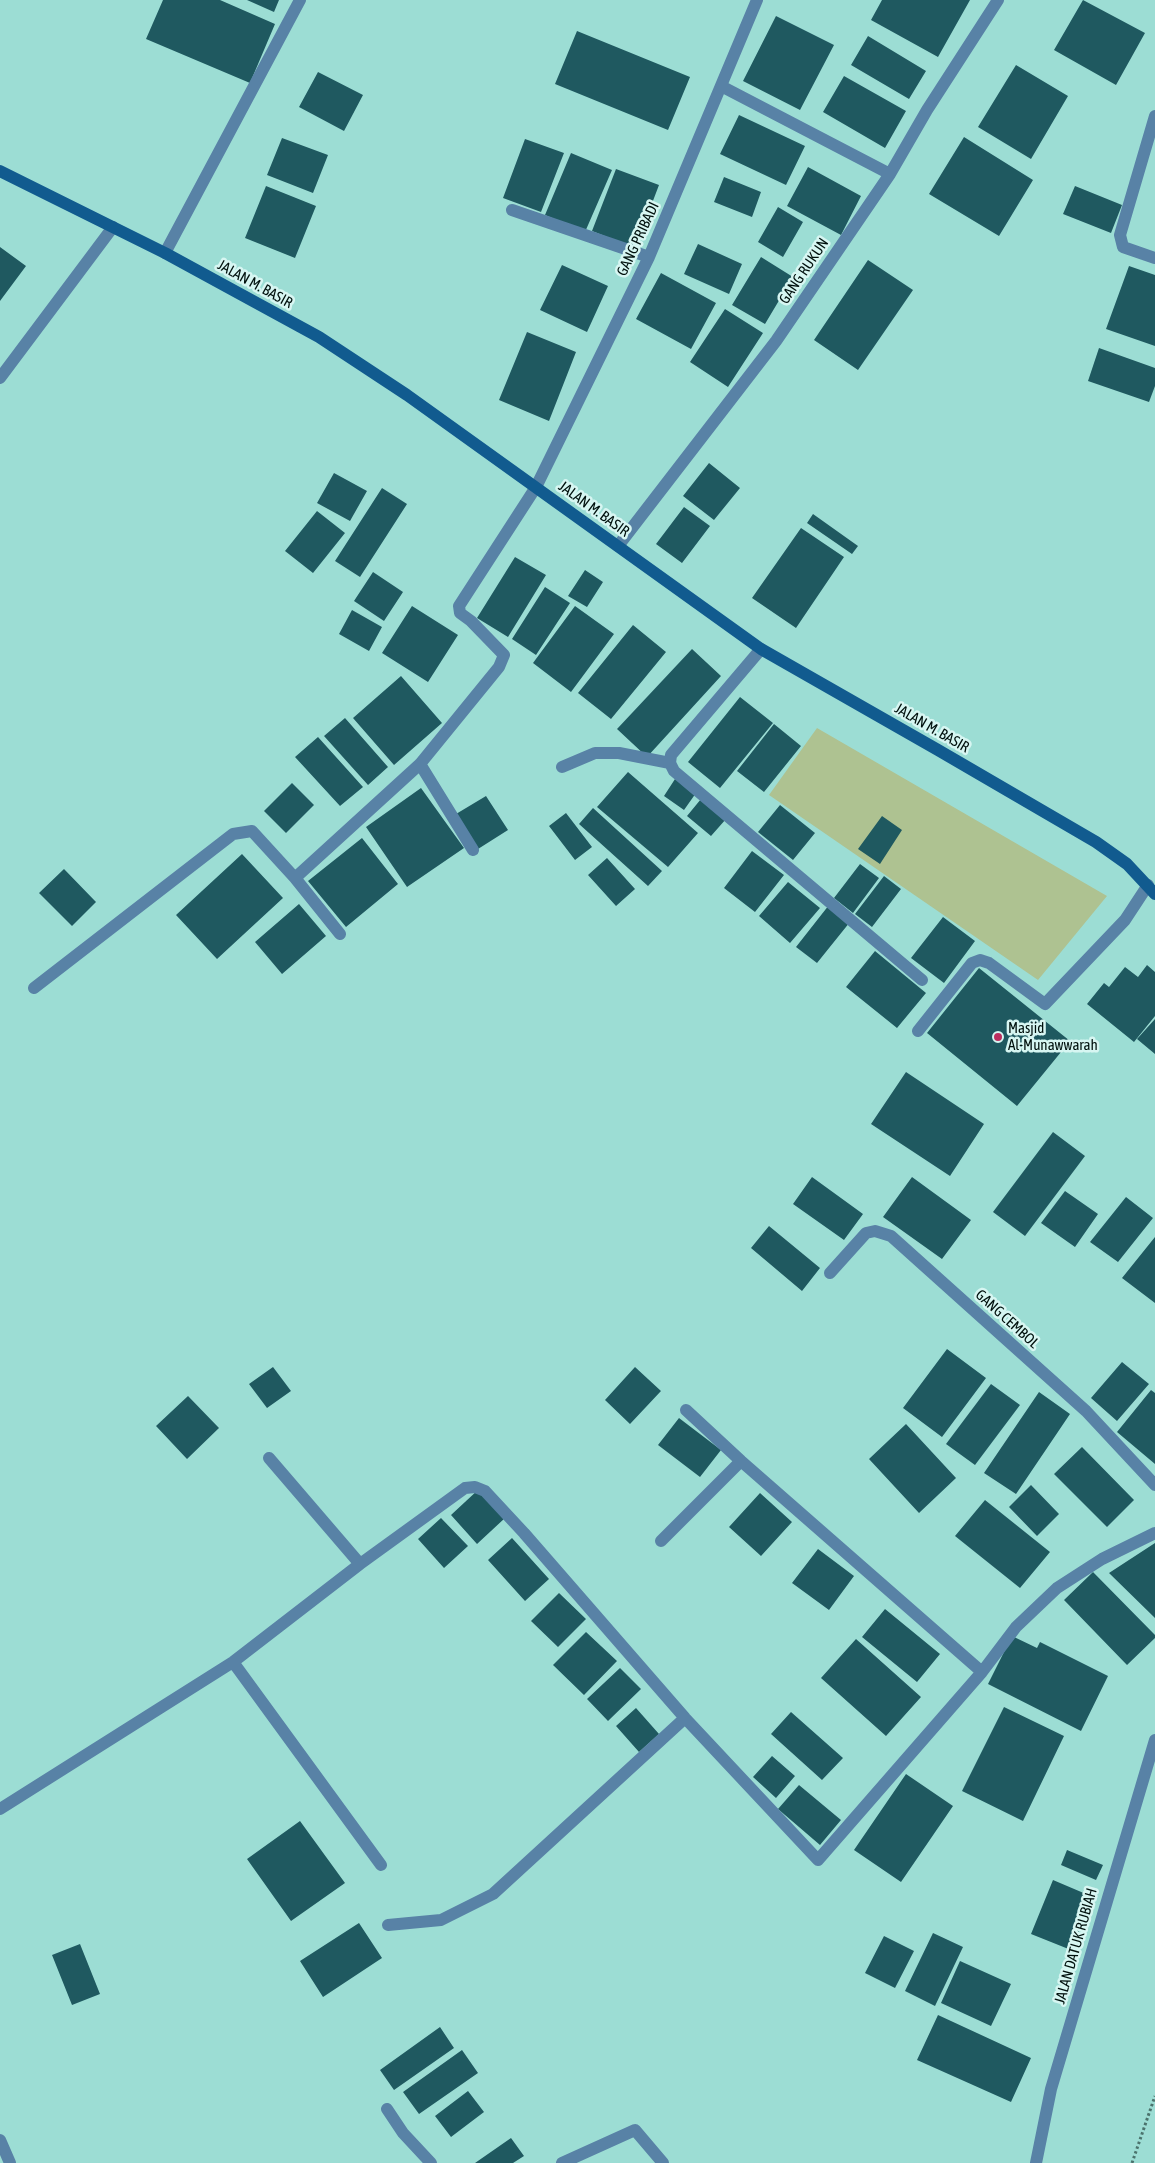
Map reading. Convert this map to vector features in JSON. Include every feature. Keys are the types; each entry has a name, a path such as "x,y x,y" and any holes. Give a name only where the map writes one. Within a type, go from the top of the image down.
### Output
{"main road":[{"name":"JALAN M. BASIR","path":"0,172 166,253 319,337 407,395 761,649 1096,842 1127,864 1152,889"}],"street":[{"path":"166,253 300,0"},
{"name":"GANG PRIBADI","path":"420,764 499,667 504,655 460,613 459,606 536,487 648,257 757,0"},
{"name":"GANG RUKUN","path":"618,546 776,341 890,174 927,110 998,0"},
{"path":"721,86 890,174"},
{"path":"1155,116 1120,235 1123,247 1155,258"},
{"path":"512,210 648,257"},
{"path":"0,378 113,227"},
{"path":"761,649 671,755 670,763 674,771 922,980"},
{"path":"562,767 595,753 619,753 670,763"},
{"path":"295,878 420,764 473,850"},
{"path":"34,988 233,834 252,831 295,878 340,934"},
{"path":"918,1031 972,963 980,960 990,963 1045,1004 1152,889"},
{"name":"GANG CEMBOL","path":"830,1273 866,1233 875,1231 891,1236 1086,1411 1155,1485"},
{"path":"686,1410 741,1461 982,1672"},
{"path":"269,1458 360,1564"},
{"path":"661,1541 741,1461"},
{"path":"0,1809 233,1662 360,1564 465,1488 475,1487 484,1491 524,1533 685,1718 818,1860 982,1672 1016,1627 1057,1588 1102,1559 1155,1533"},
{"path":"233,1662 381,1865"},
{"path":"388,1926 440,1920 493,1894 685,1718"},
{"name":"JALAN DATUK RUBIAH","path":"1036,2163 1051,2089 1155,1740"},
{"path":"387,2109 403,2133 431,2163"},
{"path":"562,2163 635,2130 663,2163"},
{"path":"0,2140 10,2163"}],"path":[{"path":"1132,2163 1155,2096"}],"green space":[{"path":"817,728 1107,896 1038,980 769,795"}],"building":[{"path":"163,0 220,0 275,24 250,83 146,39"},
{"path":"247,0 279,0 274,12"},
{"path":"882,0 970,0 938,57 871,20"},
{"path":"1083,0 1145,33 1116,85 1054,50"},
{"path":"776,16 834,45 800,110 743,81"},
{"path":"577,31 690,77 668,130 555,84"},
{"path":"868,36 926,71 909,99 851,65"},
{"path":"1016,65 1068,96 1031,159 978,127"},
{"path":"318,72 363,95 344,131 299,107"},
{"path":"844,76 906,111 885,148 823,112"},
{"path":"739,115 805,146 786,185 720,154"},
{"path":"964,137 1033,180 999,236 929,194"},
{"path":"282,138 328,155 313,193 267,175"},
{"path":"525,139 564,153 541,212 503,198"},
{"path":"571,153 612,170 585,232 545,215"},
{"path":"808,167 861,196 841,235 787,206"},
{"path":"616,169 659,185 635,248 592,231"},
{"path":"724,177 761,192 752,217 714,202"},
{"path":"266,186 316,206 295,258 245,238"},
{"path":"1075,186 1122,205 1111,233 1063,214"},
{"path":"778,207 803,222 783,257 758,242"},
{"path":"698,244 742,264 729,294 684,274"},
{"path":"0,247 26,266 0,301"},
{"path":"761,257 793,277 765,324 732,305"},
{"path":"868,260 913,290 858,370 814,340"},
{"path":"562,265 608,286 587,332 540,310"},
{"path":"1129,266 1155,275 1155,346 1106,329"},
{"path":"661,273 716,303 691,349 636,319"},
{"path":"725,309 763,333 728,387 690,362"},
{"path":"527,332 576,352 549,421 499,400"},
{"path":"1099,348 1155,368 1155,386 1149,402 1088,381"},
{"path":"709,463 740,488 714,520 683,496"},
{"path":"334,473 367,491 350,521 317,503"},
{"path":"382,488 407,504 360,577 335,561"},
{"path":"684,507 710,526 682,563 656,544"},
{"path":"317,511 345,533 313,573 285,551"},
{"path":"813,514 858,546 852,554 807,523"},
{"path":"801,528 844,557 796,628 752,598"},
{"path":"515,557 546,575 508,637 477,618"},
{"path":"585,570 603,582 587,607 568,596"},
{"path":"373,572 403,592 384,621 354,601"},
{"path":"545,587 570,603 536,655 512,639"},
{"path":"412,606 458,635 428,682 382,653"},
{"path":"575,606 614,634 571,692 533,663"},
{"path":"352,610 382,627 369,651 339,634"},
{"path":"633,625 666,652 611,719 578,693"},
{"path":"692,649 721,676 647,757 617,729"},
{"path":"401,676 442,723 394,765 353,718"},
{"path":"740,697 773,723 720,788 688,762"},
{"path":"345,718 388,767 368,785 324,736"},
{"path":"774,724 801,746 764,792 737,771"},
{"path":"318,737 363,787 340,806 295,757"},
{"path":"628,772 698,833 668,867 597,807"},
{"path":"675,779 696,793 684,810 664,796"},
{"path":"292,783 314,805 286,833 264,811"},
{"path":"421,788 464,848 407,887 366,827"},
{"path":"486,796 508,830 478,849 456,814"},
{"path":"701,799 726,819 711,836 687,816"},
{"path":"780,805 815,833 793,860 758,832"},
{"path":"593,808 662,871 648,886 579,824"},
{"path":"566,813 592,847 575,860 549,826"},
{"path":"882,816 902,830 880,864 858,849"},
{"path":"362,838 398,884 346,927 308,881"},
{"path":"752,851 784,875 755,912 724,888"},
{"path":"242,854 283,898 217,959 176,915"},
{"path":"607,858 635,889 616,906 588,875"},
{"path":"860,864 879,878 853,913 834,898"},
{"path":"64,869 96,902 72,926 39,893"},
{"path":"884,876 901,889 872,927 855,914"},
{"path":"788,882 820,908 790,943 759,916"},
{"path":"299,904 326,936 282,974 255,942"},
{"path":"829,905 850,922 817,963 796,947"},
{"path":"943,917 975,941 944,983 911,958"},
{"path":"875,951 926,993 897,1028 846,987"},
{"path":"1147,965 1155,972 1155,1016 1134,1042 1087,1004 1104,983 1109,987 1125,967 1138,977"},
{"name":"Masjid Al-Munawwarah","path":"979,968 1070,1041 1017,1106 927,1033"},
{"path":"1155,1019 1155,1054 1137,1039"},
{"path":"906,1072 984,1124 950,1176 871,1124"},
{"path":"1053,1132 1085,1156 1025,1236 993,1212"},
{"path":"812,1177 863,1214 844,1240 793,1204"},
{"path":"912,1177 971,1220 942,1259 883,1217"},
{"path":"1065,1191 1098,1214 1075,1247 1041,1223"},
{"path":"1126,1197 1153,1218 1118,1262 1090,1242"},
{"path":"769,1226 820,1268 802,1291 751,1248"},
{"path":"1155,1237 1155,1303 1122,1278"},
{"path":"947,1349 986,1378 942,1437 903,1408"},
{"path":"1122,1362 1149,1384 1117,1421 1091,1398"},
{"path":"273,1367 291,1391 267,1408 249,1384"},
{"path":"635,1367 661,1391 630,1424 605,1400"},
{"path":"991,1384 1020,1405 975,1465 946,1444"},
{"path":"1151,1390 1155,1393 1155,1464 1117,1432"},
{"path":"1039,1392 1070,1414 1016,1494 984,1473"},
{"path":"188,1396 219,1428 187,1459 156,1426"},
{"path":"679,1418 721,1450 700,1477 658,1445"},
{"path":"906,1424 956,1478 919,1513 869,1459"},
{"path":"1082,1447 1134,1500 1107,1527 1054,1474"},
{"path":"1031,1485 1059,1514 1037,1536 1009,1507"},
{"path":"479,1489 505,1518 477,1544 451,1515"},
{"path":"760,1493 792,1522 761,1556 729,1527"},
{"path":"985,1500 1050,1552 1020,1588 955,1536"},
{"path":"441,1518 468,1546 444,1568 418,1539"},
{"path":"512,1538 549,1579 525,1601 488,1560"},
{"path":"1155,1543 1155,1618 1109,1573"},
{"path":"818,1549 854,1576 829,1610 792,1583"},
{"path":"1093,1572 1155,1635 1155,1638 1127,1665 1064,1600"},
{"path":"559,1593 586,1619 558,1647 531,1621"},
{"path":"885,1609 940,1654 917,1682 862,1637"},
{"path":"586,1632 617,1661 584,1695 553,1665"},
{"path":"1012,1636 1037,1648 1040,1642 1108,1676 1081,1731 988,1684"},
{"path":"856,1639 921,1697 886,1736 821,1678"},
{"path":"620,1668 641,1689 608,1721 587,1699"},
{"path":"1004,1707 1064,1736 1023,1821 962,1791"},
{"path":"636,1708 659,1734 639,1752 616,1726"},
{"path":"791,1712 843,1758 822,1780 771,1734"},
{"path":"772,1756 795,1776 776,1798 753,1777"},
{"path":"906,1774 953,1806 901,1882 854,1850"},
{"path":"799,1785 841,1820 820,1845 778,1809"},
{"path":"300,1821 345,1883 291,1921 247,1859"},
{"path":"1067,1850 1103,1865 1096,1880 1061,1865"},
{"path":"1053,1880 1093,1897 1071,1950 1031,1934"},
{"path":"359,1923 382,1958 323,1997 300,1961"},
{"path":"933,1933 963,1947 935,2006 905,1991"},
{"path":"884,1936 914,1951 895,1988 865,1973"},
{"path":"80,1944 100,1994 72,2005 52,1955"},
{"path":"960,1961 1011,1984 991,2026 941,2003"},
{"path":"938,2015 1031,2058 1011,2102 917,2060"},
{"path":"440,2027 454,2048 394,2090 380,2070"},
{"path":"462,2050 478,2073 419,2114 403,2092"},
{"path":"468,2091 484,2112 451,2137 435,2116"},
{"path":"511,2138 524,2156 513,2163 475,2163"}],"place":[{"name":"Masjid Al-Munawwarah","path":"998,1037"}]}
